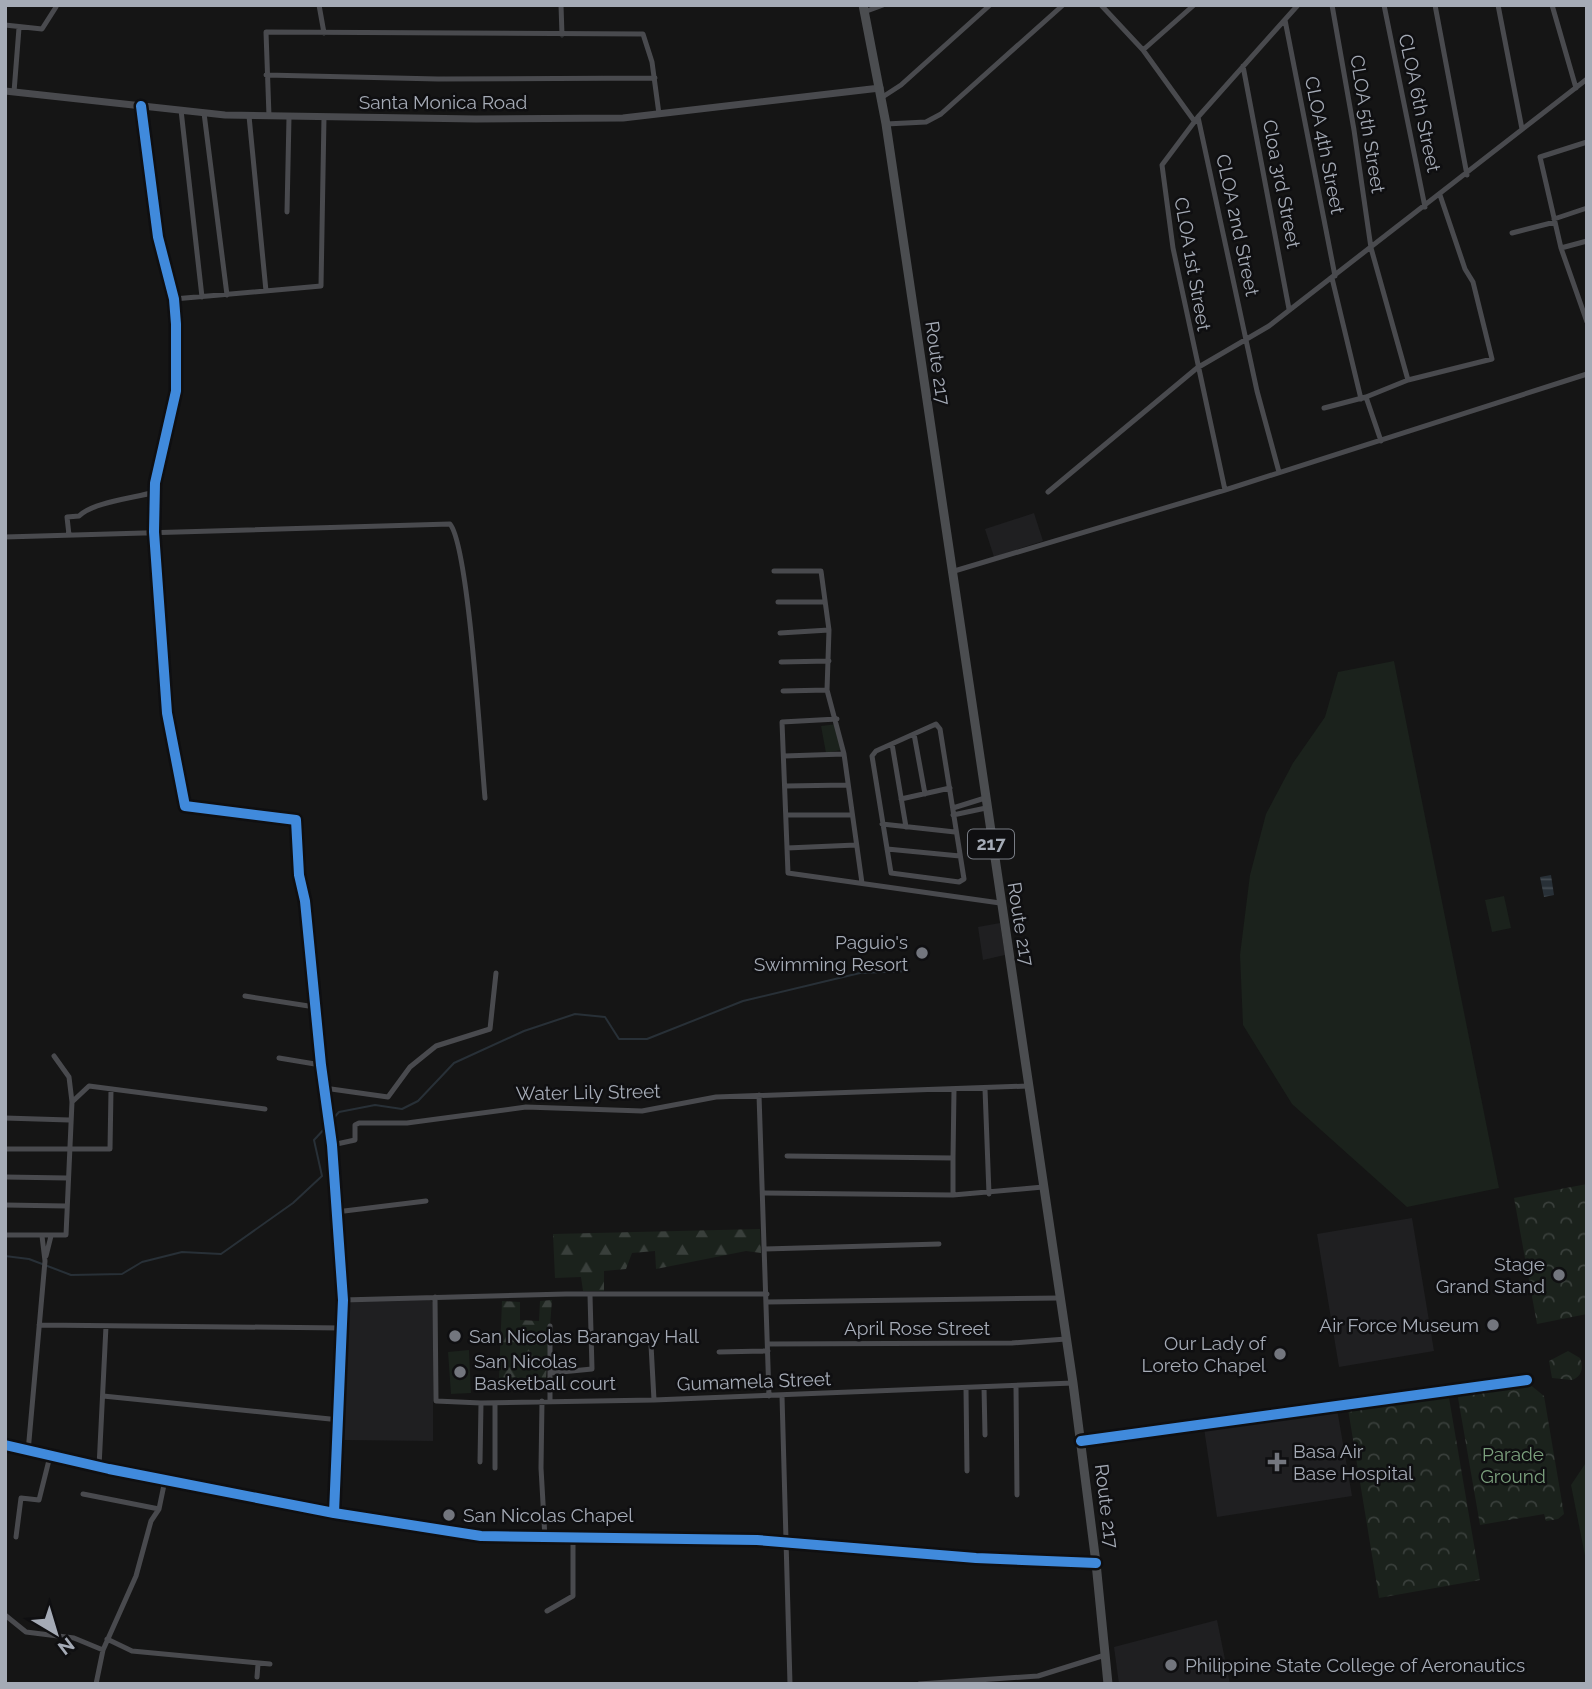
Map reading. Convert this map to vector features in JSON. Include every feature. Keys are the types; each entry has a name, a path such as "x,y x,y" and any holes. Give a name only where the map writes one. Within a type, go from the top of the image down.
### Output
{"main road":[{"name":"Route 217","path":"864,8 886,124 1073,1383 1108,1684"}],"street":[{"path":"319,5 324,33"},
{"path":"561,5 562,35"},
{"path":"864,8 883,5"},
{"path":"881,93 901,85 990,5"},
{"path":"886,124 926,122 941,114 1063,5"},
{"path":"1101,5 1143,50 1196,119 1298,5"},
{"path":"1143,50 1194,5"},
{"name":"CLOA 5th Street","path":"1332,5 1371,248 1408,380"},
{"name":"CLOA 6th Street","path":"1384,5 1425,207"},
{"path":"1435,5 1467,175"},
{"path":"1498,5 1522,130"},
{"path":"1552,5 1576,88"},
{"path":"5,25 42,29 56,7"},
{"name":"CLOA 4th Street","path":"1284,20 1333,277 1364,398 1381,441"},
{"path":"15,92 19,28"},
{"path":"269,116 266,32 643,34 655,78 659,114"},
{"name":"Cloa 3rd Street","path":"1243,66 1289,309"},
{"path":"266,75 438,79 655,78"},
{"path":"1048,492 1197,369 1246,339 1333,277 1587,79"},
{"name":"Santa Monica Road","path":"5,91 248,116 489,119 659,114 881,93"},
{"path":"141,106 158,237 174,299 176,391 155,492 154,532 167,712 185,806 296,820 299,875 306,901 321,1065 330,1124 343,1300 334,1513"},
{"path":"181,110 202,297"},
{"path":"204,113 227,295"},
{"path":"248,116 266,291"},
{"path":"288,212 289,117"},
{"path":"174,299 317,288 322,282 324,117"},
{"name":"CLOA 1st Street","path":"1196,119 1162,165 1173,248 1225,490"},
{"name":"CLOA 2nd Street","path":"1196,119 1279,472"},
{"path":"1587,142 1540,157 1561,248 1587,322"},
{"path":"1324,408 1364,398 1408,380 1492,359 1473,282 1465,269 1440,195"},
{"path":"1512,233 1587,208"},
{"path":"1561,248 1587,241"},
{"path":"951,572 1225,490 1587,374"},
{"path":"69,535 67,517 79,516 84,511 107,503 155,492"},
{"path":"5,537 450,524 457,537 466,600 485,798"},
{"path":"774,571 821,571 829,630 827,690 844,754 850,815 862,883"},
{"path":"778,603 825,602"},
{"path":"780,633 829,630"},
{"path":"781,662 829,661"},
{"path":"783,691 827,690"},
{"path":"836,719 782,722 788,873 1000,903"},
{"path":"938,725 964,879 959,882 893,874 889,870 872,756 914,734 938,725"},
{"path":"914,734 925,793"},
{"path":"892,744 906,827"},
{"path":"784,756 844,754"},
{"path":"786,786 847,786"},
{"path":"901,799 950,788"},
{"path":"953,808 985,803"},
{"path":"953,815 985,803"},
{"path":"787,815 850,815"},
{"path":"882,824 956,832"},
{"path":"787,848 856,845"},
{"path":"887,849 960,856"},
{"path":"324,1088 388,1097 396,1091 410,1067 436,1046 490,1029 496,973"},
{"path":"245,996 315,1007"},
{"path":"5,1235 66,1235 69,1120 72,1102 69,1077 54,1056"},
{"path":"279,1058 321,1065"},
{"path":"72,1102 89,1086 265,1109"},
{"name":"Water Lily Street","path":"332,1145 355,1140 355,1125 359,1123 407,1123 526,1107 650,1110 716,1097 1028,1086"},
{"path":"985,1089 989,1194"},
{"path":"5,1149 110,1149 111,1090"},
{"path":"953,1195 954,1090"},
{"path":"760,1095 769,1396"},
{"path":"5,1118 69,1120"},
{"path":"787,1156 953,1158"},
{"path":"5,1177 67,1178"},
{"path":"765,1193 953,1195 989,1194 1043,1187"},
{"path":"336,1212 426,1201"},
{"path":"5,1205 66,1206"},
{"path":"42,1236 45,1262"},
{"path":"28,1452 45,1262 51,1236"},
{"path":"765,1249 939,1244"},
{"path":"343,1300 766,1294"},
{"path":"551,1373 592,1370 590,1295"},
{"name":"Gumamela Street","path":"435,1297 436,1401 481,1404 654,1400 1073,1383"},
{"path":"767,1302 1060,1297"},
{"path":"40,1325 343,1328"},
{"path":"99,1466 106,1326"},
{"path":"550,1326 550,1401"},
{"name":"April Rose Street","path":"719,1352 768,1348 1012,1343 1066,1339"},
{"path":"651,1345 654,1400"},
{"path":"1016,1386 1017,1495"},
{"path":"985,1387 985,1435"},
{"path":"966,1388 967,1471"},
{"path":"103,1396 340,1420"},
{"path":"782,1396 790,1684"},
{"path":"542,1401 541,1468 545,1538"},
{"path":"495,1403 495,1468"},
{"path":"480,1462 481,1404"},
{"path":"5,1445 28,1452 334,1513 481,1536 787,1542 976,1558 1096,1563"},
{"path":"16,1536 21,1498 39,1500 50,1456"},
{"path":"96,1684 103,1650 136,1576 151,1521 159,1509 165,1480"},
{"path":"83,1494 159,1509"},
{"path":"547,1611 573,1596 573,1538"},
{"path":"5,1615 26,1632 74,1638 103,1650"},
{"path":"107,1639 132,1651 270,1664"},
{"path":"919,1684 1038,1676 1105,1654"},
{"path":"257,1677 258,1664"}],"shaded area":[{"path":"1034,513 1043,541 994,557 985,529"},
{"path":"1551,875 1554,895 1544,897 1540,877"},
{"path":"1000,923 1005,955 983,960 978,927"},
{"path":"1412,1218 1434,1351 1339,1367 1317,1234"},
{"path":"428,1299 433,1302 433,1441 344,1440 347,1301"},
{"name":"Basa Air Base Hospital","path":"1337,1409 1352,1496 1217,1517 1204,1428"},
{"name":"Philippine State College of Aeronautics","path":"1217,1620 1230,1684 1119,1684 1114,1647"}],"green space":[{"path":"1394,661 1499,1188 1407,1207 1292,1104 1243,1025 1240,955 1250,875 1266,814 1293,763 1325,717 1338,672"},
{"path":"837,724 841,750 826,753 821,726"},
{"path":"1504,896 1511,928 1492,932 1485,900"},
{"path":"1587,1184 1587,1314 1537,1324 1514,1198"},
{"path":"760,1229 761,1253 746,1251 656,1269 655,1251 632,1253 626,1269 604,1271 604,1291 583,1291 581,1277 555,1278 553,1234"},
{"path":"552,1300 546,1378 499,1379 502,1301 520,1302 520,1320 539,1321 540,1301"},
{"name":"San Nicolas Basketball court","path":"469,1350 471,1393 451,1394 448,1352"},
{"path":"1568,1351 1580,1358 1580,1374 1572,1380 1552,1378 1549,1361"},
{"name":"Parade Ground","path":"1528,1383 1544,1396 1564,1514 1558,1519 1546,1521 1544,1514 1480,1525 1457,1392"},
{"path":"1448,1392 1480,1580 1379,1598 1348,1409"},
{"path":"1587,1461 1587,1556 1585,1556 1571,1485"}],"waterway":[{"path":"330,1122 339,1112 375,1105 402,1109 418,1101 454,1063 524,1031 575,1014 605,1017 619,1039 647,1039 743,1001 860,973 909,971"},
{"path":"5,1256 29,1259 71,1275 122,1274 142,1262 182,1252 221,1254 293,1203 322,1176 314,1140 327,1126"}],"cycle path":[{"path":"141,106 158,237 174,299 176,324 176,391 155,483 154,532 167,713 185,806 296,820 299,875 305,901 321,1065 332,1145 343,1300 334,1513"},
{"path":"1081,1441 1527,1380"},
{"path":"5,1445 109,1469 334,1513 481,1536 757,1540 976,1558 1096,1563"}],"place":[{"name":"Paguio's Swimming Resort","path":"922,953"},
{"name":"Stage Grand Stand","path":"1559,1275"},
{"name":"Air Force Museum","path":"1493,1325"},
{"name":"San Nicolas Barangay Hall","path":"455,1336"},
{"name":"Our Lady of Loreto Chapel","path":"1280,1354"},
{"name":"San Nicolas Basketball court","path":"460,1372"},
{"name":"Basa Air Base Hospital","path":"1277,1462"},
{"name":"San Nicolas Chapel","path":"449,1515"},
{"name":"Philippine State College of Aeronautics","path":"1171,1665"}]}
